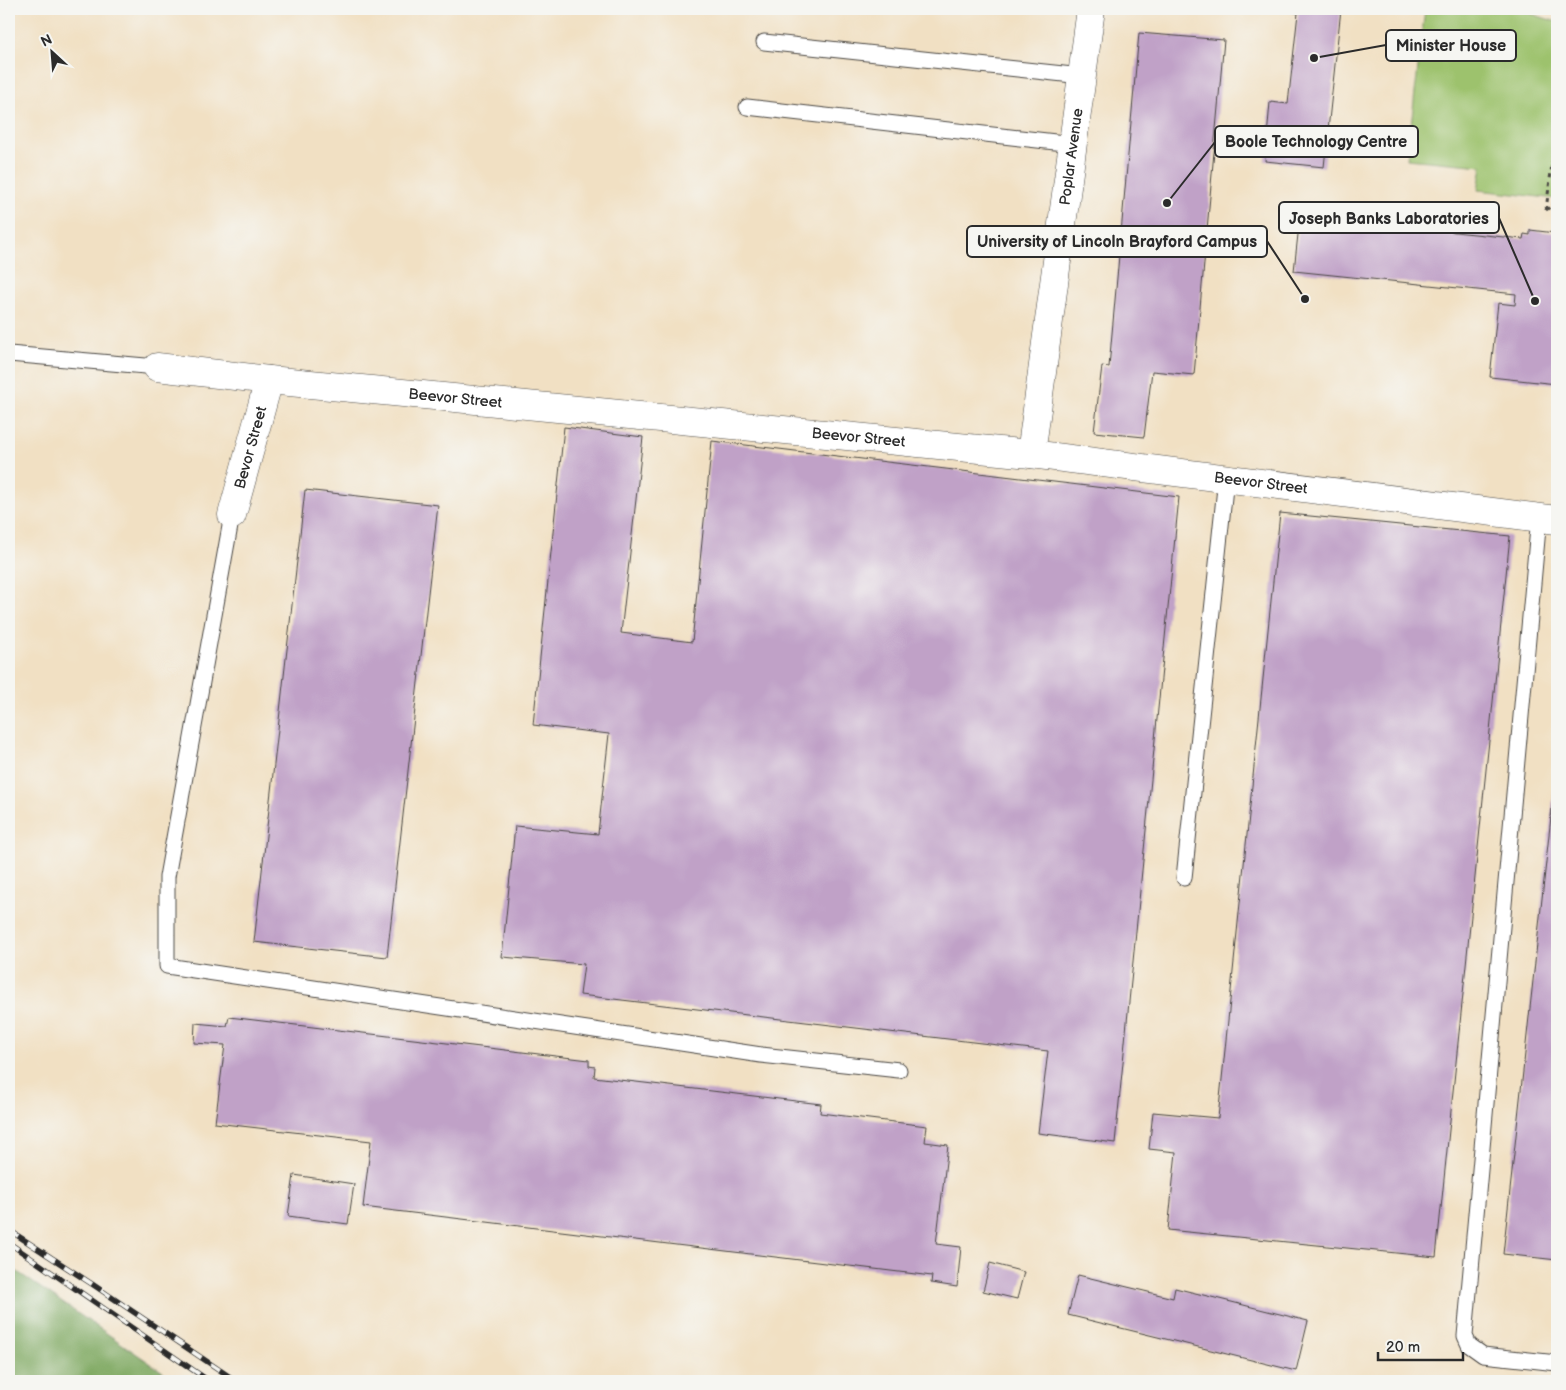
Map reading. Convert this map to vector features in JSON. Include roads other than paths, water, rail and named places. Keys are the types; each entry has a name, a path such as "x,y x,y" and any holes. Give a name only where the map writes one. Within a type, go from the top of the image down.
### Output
{"street":[{"name":"Poplar Avenue","path":"1031,454 1092,9"},
{"name":"Beevor Street","path":"157,367 269,380 1031,454 1548,518"},
{"name":"Bevor Street","path":"232,515 269,380"}],"lane":[{"path":"764,42 1082,76"},
{"path":"747,107 1073,144"},
{"path":"9,354 157,367"},
{"path":"1184,878 1226,478"},
{"path":"232,515 166,877 167,966 761,1055 899,1070"},
{"path":"1548,518 1464,1336 1469,1345 1483,1355 1557,1363"}],"railway":[{"path":"9,1230 236,1381"},
{"path":"9,1243 209,1381"}],"place":[{"name":"Minister House","path":"1314,58"},
{"name":"Boole Technology Centre","path":"1167,203"},
{"name":"University of Lincoln Brayford Campus","path":"1305,299"},
{"name":"Joseph Banks Laboratories","path":"1535,301"}]}
